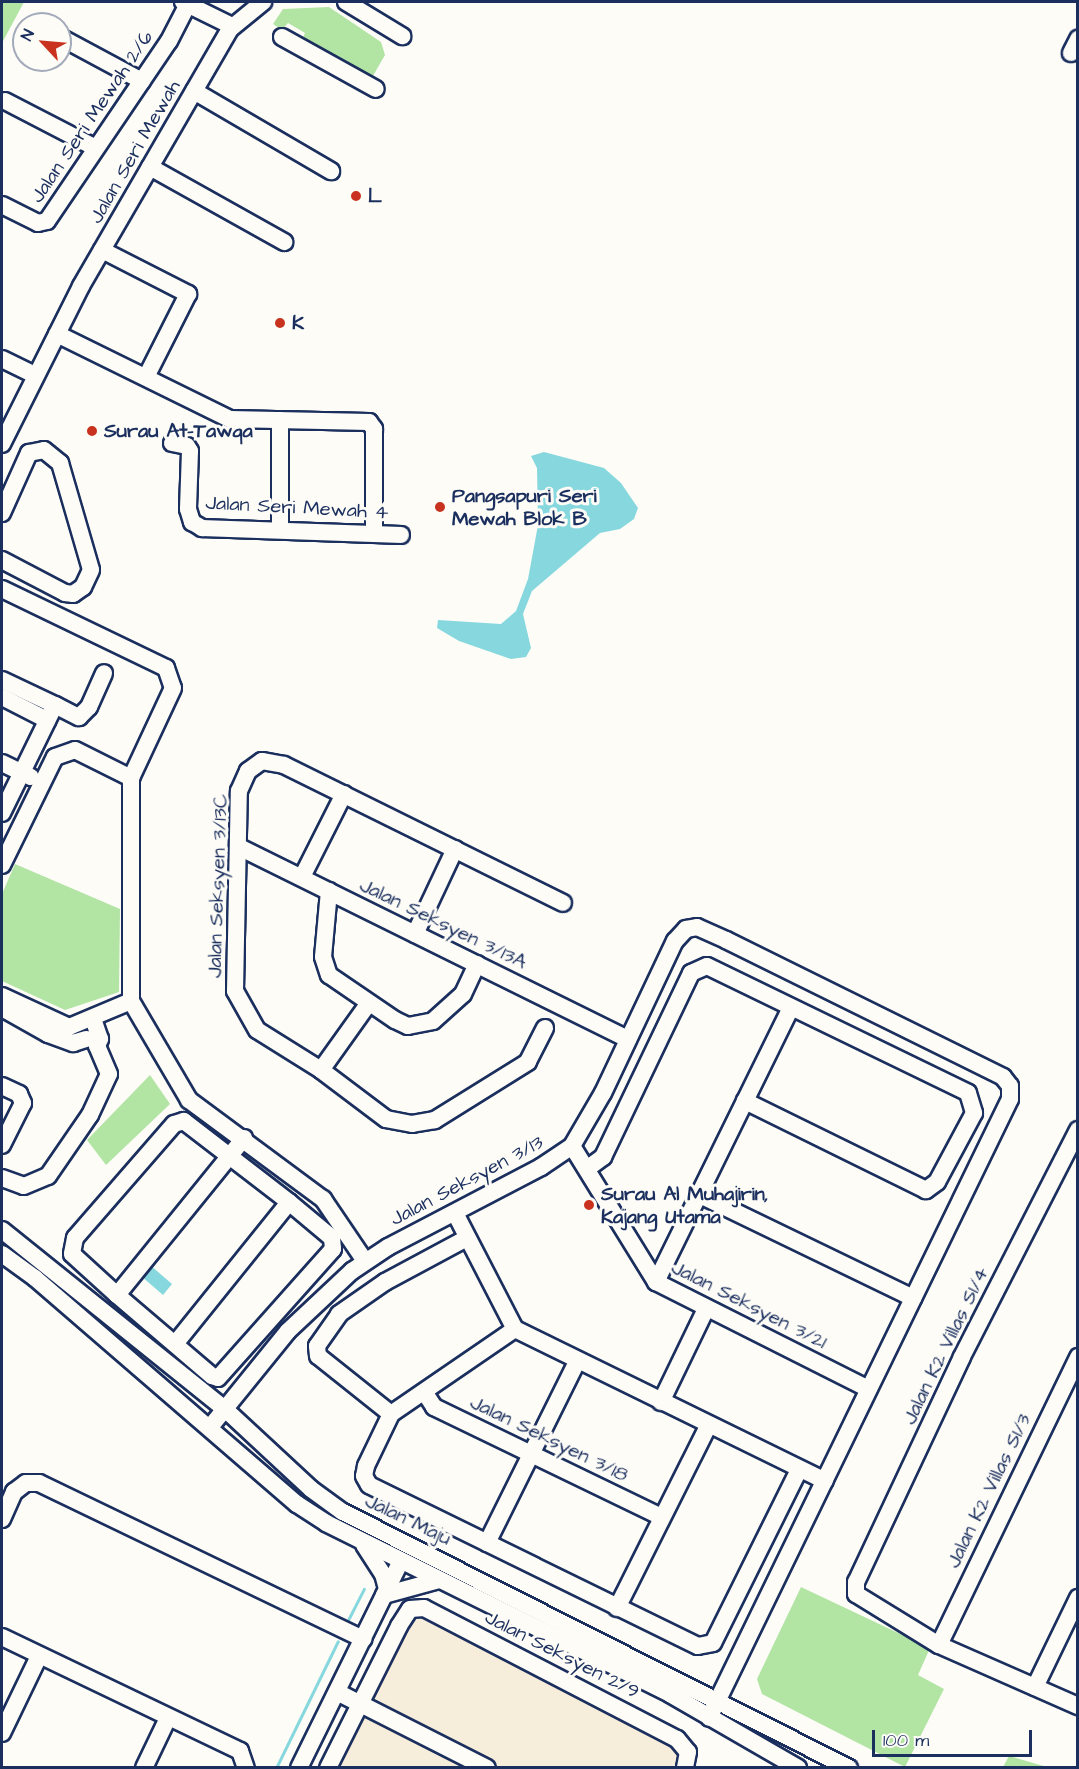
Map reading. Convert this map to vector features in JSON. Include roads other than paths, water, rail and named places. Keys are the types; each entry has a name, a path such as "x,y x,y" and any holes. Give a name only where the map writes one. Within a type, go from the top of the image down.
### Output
{"street":[{"name":"Jalan Seri Mewah","path":"2,444 35,375 102,250 232,26 263,2"},
{"path":"346,2 402,36"},
{"path":"186,3 232,26"},
{"name":"Jalan Seri Mewah 2/6","path":"2,205 38,223 47,221 142,81 186,3"},
{"path":"282,37 376,89"},
{"path":"72,43 142,81"},
{"path":"194,91 331,171"},
{"path":"5,101 96,148"},
{"path":"150,167 284,242"},
{"path":"102,250 188,294 146,377"},
{"path":"57,334 230,419 369,422 374,429 374,532"},
{"path":"2,359 35,375"},
{"path":"280,420 280,529"},
{"name":"Jalan Seri Mewah 4","path":"172,443 187,446 190,451 192,522 202,528 374,532 401,535"},
{"path":"2,513 8,480 29,453 44,450 60,463 91,570 83,587 73,594 65,593 2,560"},
{"path":"2,589 166,668 173,688 131,778 131,1001 189,1100 244,1138 323,1199 365,1261"},
{"path":"2,697 51,713 79,717 89,707 104,673"},
{"path":"2,680 51,713"},
{"path":"2,813 51,713"},
{"path":"2,865 55,757 75,750 131,778"},
{"name":"Jalan Seksyen 3/13C","path":"545,1028 528,1062 435,1120 412,1124 386,1119 321,1070 256,1030 235,991 239,791 248,771 262,761 284,765 563,903"},
{"path":"2,764 42,783"},
{"path":"302,878 344,794"},
{"name":"Jalan Seksyen 3/13A","path":"239,847 628,1039"},
{"path":"415,934 455,849"},
{"path":"328,891 326,969 329,975 368,1004 408,1026 433,1021 463,994 477,964"},
{"name":"Jalan Seksyen 3/13","path":"210,1426 231,1415 239,1395 288,1331 325,1293 365,1261 541,1167 572,1146 628,1039 675,941 686,929 697,927 726,940 1003,1077 1010,1086 1010,1099 913,1298"},
{"path":"588,1168 603,1157 691,973 707,966 968,1093 974,1113 937,1182 926,1190 745,1101"},
{"path":"2,996 69,1028 89,1032"},
{"path":"2,1008 48,1034 73,1043 131,1001"},
{"path":"321,1070 368,1004"},
{"path":"656,1282 791,1008"},
{"path":"2,1178 24,1186 48,1176 90,1115 109,1074 89,1032"},
{"path":"2,1086 19,1094 23,1103 2,1145"},
{"path":"184,1121 229,1157 332,1238 333,1249 218,1378 117,1295 72,1254 75,1238 174,1124 184,1121"},
{"name":"Jalan K2 Villas S1/4","path":"939,1645 867,1603 856,1594 856,1582 962,1358 1077,1130"},
{"path":"117,1295 244,1138"},
{"name":"Jalan Seksyen 3/21","path":"572,1146 588,1168 656,1282 869,1389"},
{"path":"698,1194 913,1298 709,1718"},
{"path":"175,1344 289,1202"},
{"path":"455,1213 515,1329 708,1426 825,1481"},
{"name":"Jalan Maju","path":"2,1230 205,1392 326,1501 849,1767"},
{"path":"391,1414 318,1356 317,1346 339,1314 385,1282 467,1238"},
{"name":"Jalan Maju","path":"2,1254 210,1426 297,1504 360,1541 709,1718 798,1767"},
{"path":"661,1402 706,1309"},
{"path":"515,1329 425,1393 391,1414 366,1466 364,1476 369,1485 698,1646 713,1643 799,1470"},
{"name":"Jalan K2 Villas S1/3","path":"939,1645 1077,1357"},
{"path":"487,1543 578,1360"},
{"path":"205,1392 239,1395"},
{"name":"Jalan Seksyen 3/18","path":"425,1393 434,1407 662,1517"},
{"path":"617,1608 708,1426"},
{"path":"2,1519 14,1492 26,1483 39,1483 363,1640"},
{"path":"372,1526 401,1561"},
{"path":"360,1541 383,1574 386,1592"},
{"path":"401,1561 441,1560"},
{"path":"299,1767 401,1561"},
{"path":"386,1592 439,1580"},
{"path":"1035,1688 1077,1598"},
{"name":"Jalan Seksyen 2/9","path":"360,1704 410,1609 424,1608 677,1739 687,1760"},
{"path":"2,1637 240,1751 246,1767"},
{"path":"939,1645 1077,1706"},
{"path":"2,1733 39,1656"},
{"path":"337,1692 487,1767"},
{"path":"328,1767 360,1704"},
{"path":"144,1767 168,1718"}],"water":[{"path":"544,452 604,468 621,483 638,508 634,519 620,529 600,533 532,591 523,614 531,648 526,657 511,659 459,641 437,628 438,620 501,624 516,611 528,579 538,525 537,468 531,456"},
{"path":"150,1265 172,1284 163,1295 141,1276"}],"waterway":[{"path":"348,1620 364,1589"},
{"path":"276,1768 338,1641"}],"place":[{"name":"L","path":"356,196"},
{"name":"K","path":"280,323"},
{"name":"Surau At-Tawqa","path":"92,431"},
{"name":"Pangsapuri Seri Mewah Blok B","path":"440,507"},
{"name":"Surau Al Muhajirin, Kajang Utama","path":"589,1205"}]}
